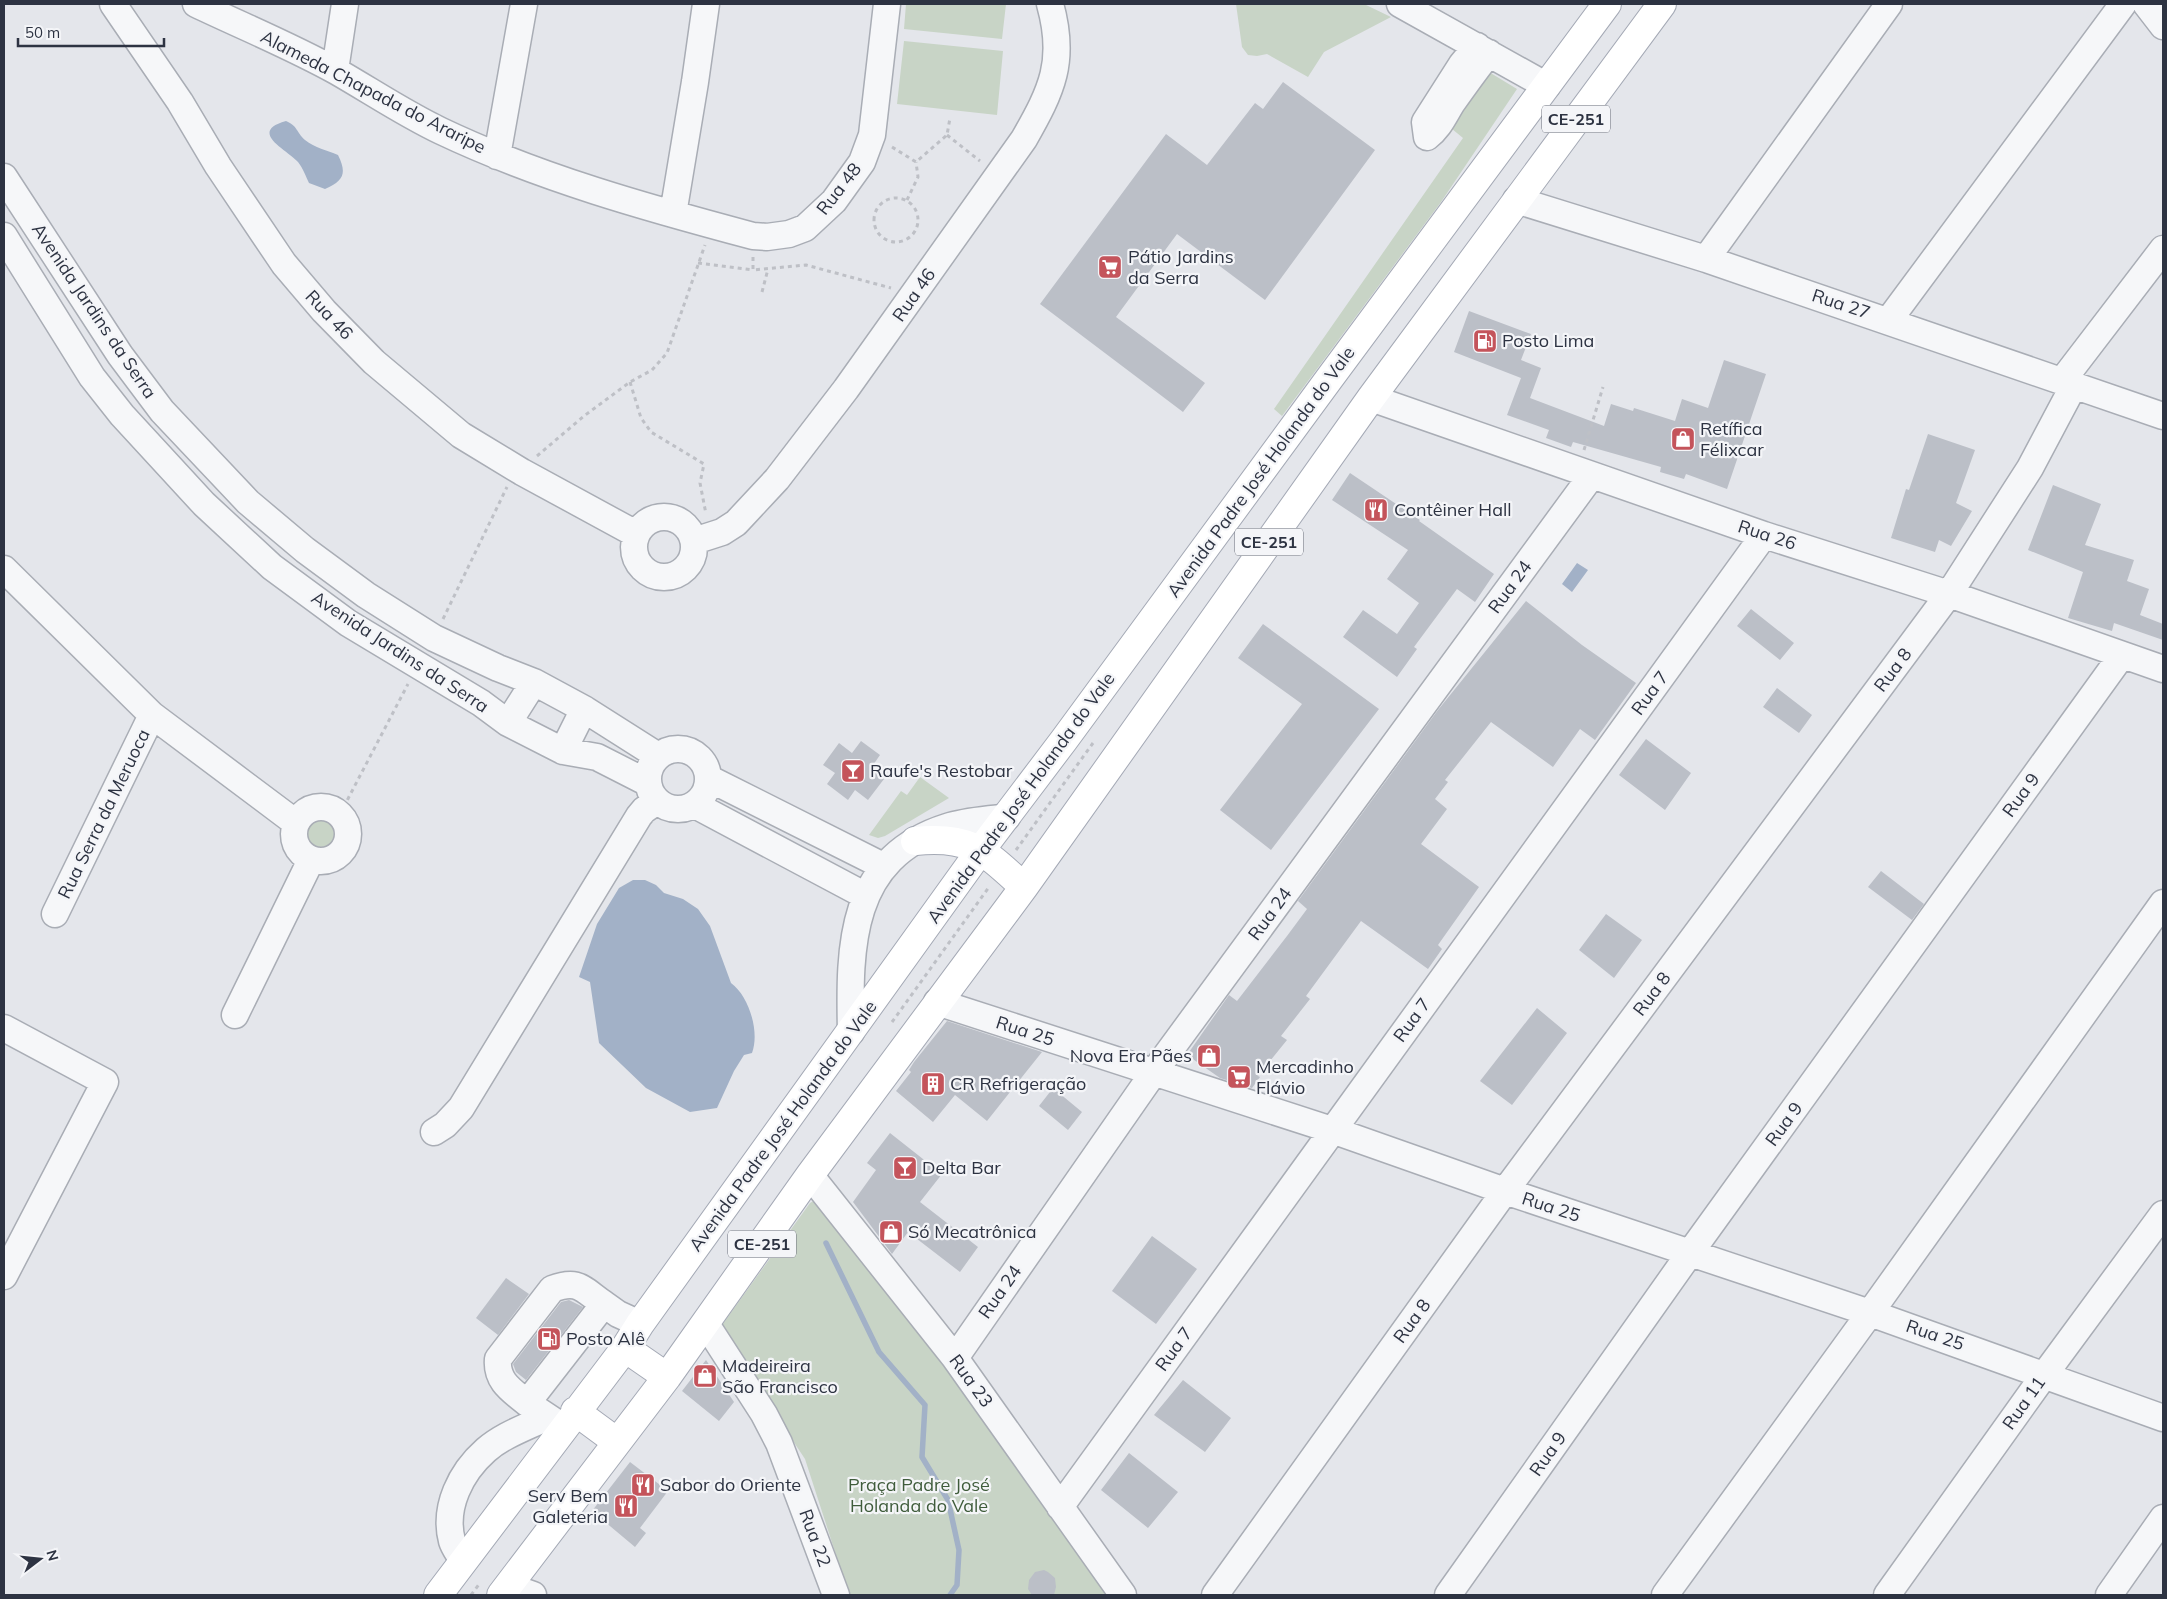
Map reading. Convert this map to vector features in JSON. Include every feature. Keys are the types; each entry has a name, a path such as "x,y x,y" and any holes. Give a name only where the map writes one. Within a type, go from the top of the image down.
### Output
{"main road":[{"name":"Avenida Padre José Holanda do Vale","path":"438,1595 489,1580 617,1442 706,1324 810,1175 936,1002 1024,887 1371,398 1662,4"},
{"name":"Avenida Padre José Holanda do Vale","path":"489,1580 553,1415 625,1348 640,1324 980,851 1604,8"},
{"path":"1604,8 1636,38"},
{"path":"915,841 937,839 966,843 1003,868 1024,887"},
{"path":"625,1348 667,1377"},
{"path":"553,1415 617,1442"}],"street":[{"name":"Rua 46","path":"113,4 180,102 253,220 284,264 324,310 374,362 461,435 522,472 636,534"},
{"name":"Alameda Chapada do Araripe","path":"196,4 335,70 440,130 497,156 673,214 753,236"},
{"path":"335,70 345,4"},
{"path":"497,156 524,4"},
{"path":"673,214 706,4"},
{"name":"Rua 48","path":"753,236 767,237 789,234 805,228 820,215 852,178 862,162 872,135 887,4"},
{"name":"Rua 46","path":"702,539 722,532 736,523 777,479 846,389 1024,139 1046,100 1056,70 1058,42 1050,4"},
{"path":"1400,4 1548,86"},
{"path":"1706,259 1889,4"},
{"path":"1889,320 2123,4"},
{"path":"2146,4 2163,26"},
{"name":"Avenida Jardins da Serra","path":"4,177 120,356 162,411 248,502 305,550 358,589 434,638 498,668 534,682 584,709 658,756"},
{"name":"Rua 27","path":"1516,200 1706,259 1889,320 2163,416"},
{"name":"Avenida Jardins da Serra","path":"4,236 92,377 122,416 204,504 272,567 348,623 481,703 508,723 563,751 597,757 653,792"},
{"name":"Rua 8","path":"1215,1595 1505,1192 1949,594 2030,468 2068,383 2163,249"},
{"path":"92,377 120,356"},
{"name":"Rua 26","path":"1371,398 1764,535 1949,594 2163,669"},
{"name":"Rua 24","path":"955,1358 1154,1072 1585,472"},
{"path":"670,517 679,521 702,539 694,550 689,565 673,577 663,578 644,571 634,554 636,534 650,520 670,517"},
{"name":"Rua 7","path":"1060,1507 1764,535"},
{"path":"4,570 152,715 296,823"},
{"name":"Rua 9","path":"1448,1595 1690,1253 2122,655"},
{"path":"508,723 534,682"},
{"path":"563,751 584,709"},
{"name":"Rua Serra da Meruoca","path":"55,914 152,715"},
{"path":"434,1132 445,1125 461,1108 644,810 653,792 652,764 658,756 676,749 694,754 706,769 708,778 702,798 685,808 675,809 665,806 653,792"},
{"path":"708,778 883,866"},
{"path":"694,804 866,896"},
{"path":"324,806 340,814 348,828 346,845 335,858 319,862 311,860 298,848 294,832 296,823 307,810 315,807 324,806"},
{"path":"851,1032 850,982 852,952 866,896 883,866 915,841 948,826 1007,817"},
{"path":"235,1015 311,860"},
{"path":"1665,1595 1870,1313 2163,903"},
{"name":"Rua 25","path":"936,1002 1332,1130 1505,1192 1870,1313 2163,1418"},
{"path":"4,1028 105,1082 4,1276"},
{"name":"Rua 23","path":"810,1175 955,1358 1123,1595"},
{"name":"Rua 11","path":"1887,1595 2044,1374 2163,1214"},
{"path":"553,1415 503,1384 497,1370 498,1359 552,1289 565,1284 575,1284 618,1314 640,1324"},
{"path":"534,1595 489,1580 452,1542 449,1510 456,1489 486,1450 507,1437 553,1415 604,1304"},
{"name":"Rua 22","path":"706,1324 764,1414 779,1443 836,1595"},
{"path":"2109,1595 2163,1518"}],"path":[{"path":"916,162 947,136 950,118"},
{"path":"872,135 916,162"},
{"path":"947,136 999,174"},
{"path":"907,200 918,177 916,162"},
{"path":"892,198 907,200 917,210 919,217 916,231 911,237 898,243 884,239 875,227 875,212 885,200 892,198"},
{"path":"434,638 507,486 542,452 584,416 630,382 652,370 667,353 712,225"},
{"path":"753,236 754,270"},
{"path":"698,263 754,270 806,265 914,295"},
{"path":"762,292 768,269"},
{"path":"630,382 641,418 651,432 704,464 700,483 702,539"},
{"path":"1585,472 1603,387"},
{"path":"340,814 417,666"},
{"path":"892,1022 1096,739"},
{"path":"471,1595 489,1580"}],"green space":[{"path":"906,4 1006,4 1002,39 904,29"},
{"path":"1236,4 1364,4 1391,17 1324,52 1308,77 1267,54 1248,55 1242,47"},
{"path":"904,41 1003,51 997,115 897,104"},
{"path":"1484,69 1517,89 1441,202 1282,416 1274,409 1463,138 1446,124"},
{"path":"920,777 949,798 885,836 878,838 869,835 901,791 907,795"},
{"path":"321,816 328,817 334,821 338,827 338,841 334,847 328,851 321,852 314,851 308,847 304,841 303,834 304,827 308,821 314,817"},
{"name":"Praça Padre José Holanda do Vale","path":"815,1200 830,1202 1108,1595 849,1595 805,1459 719,1329 810,1203"}],"water":[{"path":"286,121 293,125 309,143 338,155 343,172 336,183 325,189 309,183 298,162 274,141 270,136 270,130 275,125"},
{"path":"1577,563 1588,570 1572,592 1562,584"},
{"path":"633,880 645,880 656,885 664,893 683,899 698,909 710,926 731,983 743,996 748,1005 755,1035 752,1053 744,1055 734,1071 717,1108 690,1112 646,1088 599,1043 590,982 579,977 597,924 619,888"}],"building":[{"name":"Pátio Jardins da Serra","path":"1283,82 1375,150 1265,300 1177,234 1116,317 1205,383 1183,412 1040,304 1166,134 1207,165 1255,103 1263,109"},
{"path":"1469,311 1531,334 1521,360 1541,368 1530,398 1604,426 1611,404 1633,411 1634,408 1675,421 1682,399 1708,408 1724,360 1766,374 1727,489 1686,474 1684,479 1660,472 1661,467 1573,442 1571,447 1546,438 1549,430 1507,415 1521,378 1454,352"},
{"path":"1928,434 1975,450 1956,503 1972,511 1951,546 1939,540 1935,552 1891,538 1906,489 1909,490"},
{"path":"1350,473 1420,520 1494,574 1475,602 1457,589 1414,647 1417,649 1397,677 1343,637 1363,610 1397,634 1419,603 1387,579 1408,550 1332,500"},
{"path":"2053,485 2101,504 2085,545 2134,560 2127,581 2149,589 2140,615 2163,624 2163,640 2114,623 2112,631 2068,618 2083,572 2028,550"},
{"path":"1526,601 1582,645 1636,683 1595,740 1580,729 1553,767 1491,722 1445,780 1448,782 1435,799 1447,809 1421,844 1479,887 1438,945 1442,949 1428,969 1361,921 1306,996 1310,999 1281,1036 1287,1040 1258,1076 1260,1077 1252,1088 1220,1078 1187,1055 1229,995 1237,1001 1287,936 1307,909 1298,901 1438,710"},
{"path":"1751,609 1794,643 1780,660 1737,626"},
{"path":"1263,624 1379,709 1271,850 1220,810 1302,704 1238,658"},
{"path":"1777,688 1812,715 1799,733 1763,707"},
{"path":"1646,739 1691,773 1665,810 1619,775"},
{"name":"Raufe's Restobar","path":"861,741 880,755 871,768 884,779 868,800 855,790 848,800 827,784 835,773 823,765 839,743 852,753"},
{"path":"1881,871 1924,904 1912,920 1868,887"},
{"path":"1606,914 1642,940 1614,978 1579,950"},
{"path":"1537,1008 1567,1033 1512,1105 1480,1081"},
{"path":"947,1021 1042,1052 987,1121 955,1095 933,1122 896,1091 911,1072 909,1070 914,1062"},
{"path":"1053,1088 1082,1112 1068,1130 1039,1106"},
{"path":"890,1133 942,1174 920,1202 978,1247 960,1272 908,1232 892,1254 853,1202 876,1170 867,1163"},
{"path":"1152,1236 1197,1269 1156,1324 1112,1291"},
{"path":"506,1278 529,1294 498,1335 476,1318"},
{"path":"569,1300 583,1307 526,1380 516,1372 513,1364 561,1302"},
{"name":"Madeireira São Francisco","path":"706,1360 734,1402 719,1421 682,1391"},
{"path":"1183,1380 1231,1418 1205,1452 1154,1415"},
{"path":"1129,1453 1178,1492 1148,1528 1101,1490"},
{"path":"630,1462 668,1491 640,1528 646,1533 635,1547 592,1511"},
{"path":"1044,1570 1055,1578 1056,1587 1054,1595 1032,1595 1028,1589 1029,1580 1035,1572"}],"waterway":[{"path":"826,1243 879,1352 925,1405 922,1457 948,1500 959,1550 957,1585 950,1595"}],"place":[{"name":"Pátio Jardins da Serra","path":"1110,267"},
{"name":"Posto Lima","path":"1485,341"},
{"name":"Retífica Félixcar","path":"1683,439"},
{"name":"Contêiner Hall","path":"1376,510"},
{"name":"Raufe's Restobar","path":"853,771"},
{"name":"Nova Era Pães","path":"1209,1056"},
{"name":"Mercadinho Flávio","path":"1239,1077"},
{"name":"CR Refrigeração","path":"933,1084"},
{"name":"Delta Bar","path":"905,1168"},
{"name":"Só Mecatrônica","path":"891,1232"},
{"name":"Posto Alê","path":"549,1339"},
{"name":"Madeireira São Francisco","path":"705,1376"},
{"name":"Sabor do Oriente","path":"643,1485"},
{"name":"Serv Bem Galeteria","path":"626,1506"}]}
